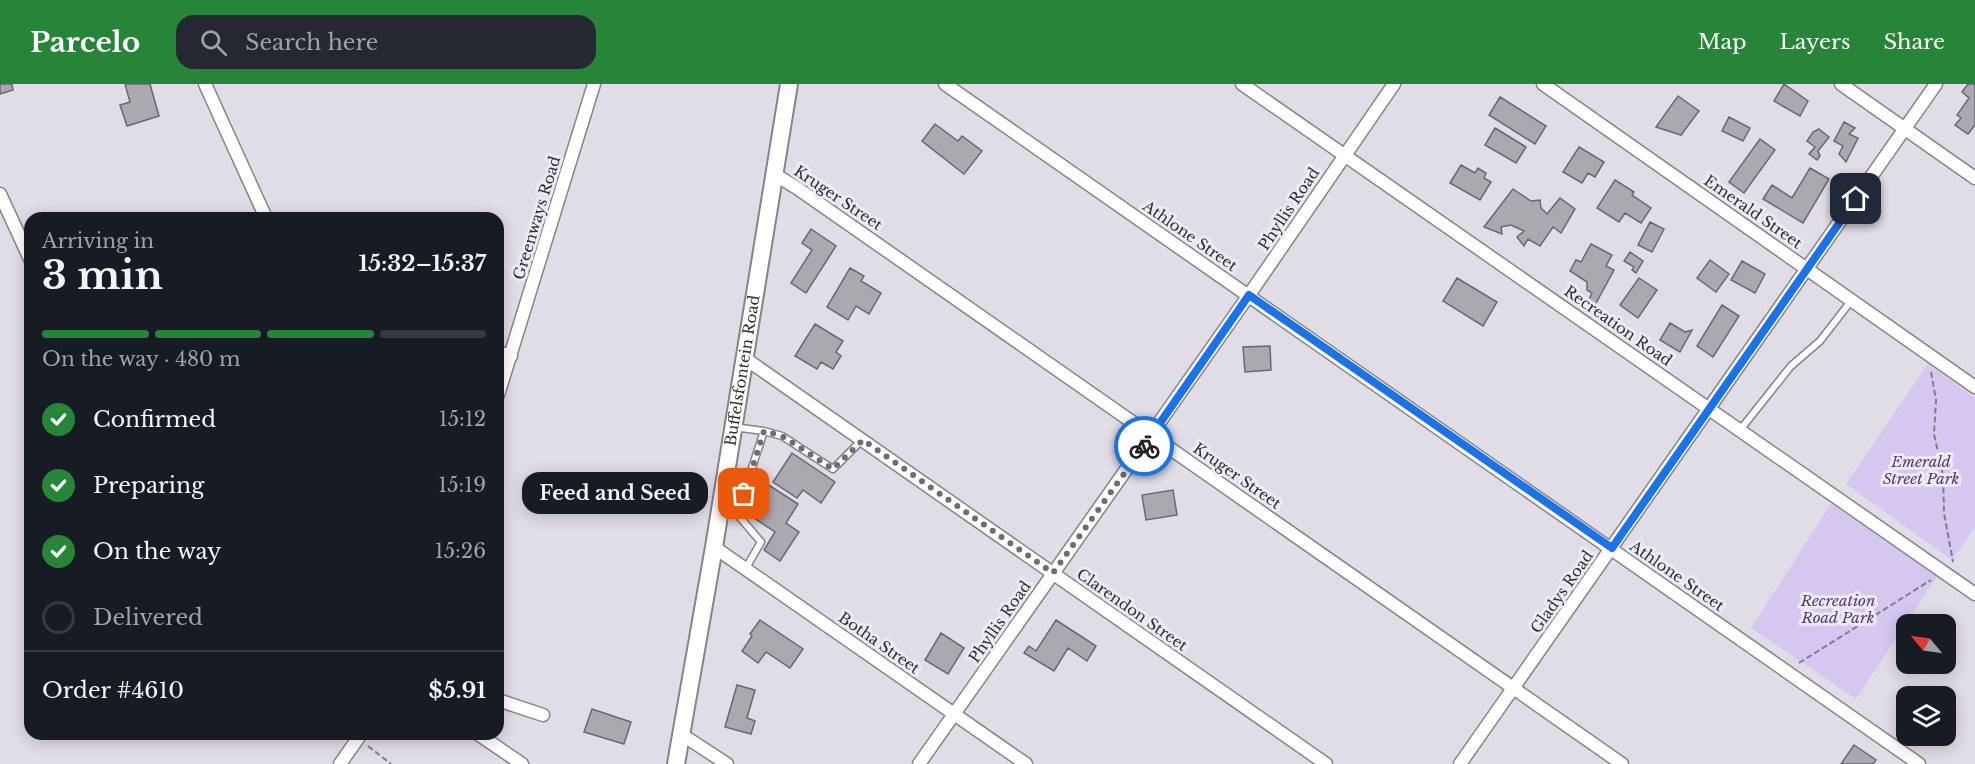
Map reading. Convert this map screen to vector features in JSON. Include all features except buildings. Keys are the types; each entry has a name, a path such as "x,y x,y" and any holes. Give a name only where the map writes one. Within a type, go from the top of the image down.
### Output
{"main road":[{"name":"Buffelsfontein Road","path":"676,764 714,547 789,84"}],"street":[{"path":"205,84 263,212"},
{"name":"Greenways Road","path":"504,354 594,84"},
{"name":"Athlone Street","path":"945,84 1919,764"},
{"name":"Recreation Road","path":"1242,84 1975,594"},
{"name":"Phyllis Road","path":"920,764 1394,84"},
{"name":"Emerald Street","path":"1543,84 1975,387"},
{"path":"1841,84 1975,178"},
{"name":"Gladys Road","path":"1460,764 1936,84"},
{"name":"Kruger Street","path":"774,174 1622,764"},
{"path":"0,194 4,214 24,249"},
{"name":"Clarendon Street","path":"743,357 1326,764"},
{"name":"Botha Street","path":"714,547 1026,764"},
{"path":"504,702 543,715"},
{"path":"681,734 728,764"},
{"path":"340,764 353,740"},
{"path":"486,740 522,764"}],"lane":[{"path":"1740,430 1791,366 1820,341 1852,300"},
{"path":"733,427 782,436 833,469 863,440"},
{"path":"746,568 761,542 737,514 764,431"}],"path":[{"path":"1926,353 1936,400 1934,435 1943,475 1944,513 1955,580"},
{"path":"1786,670 1944,572"},
{"path":"362,740 392,764"}],"green space":[{"name":"Emerald Street Park","path":"1928,364 1975,398 1975,527 1952,560 1846,484"},
{"name":"Recreation Road Park","path":"1831,504 1937,576 1912,614 1896,614 1896,638 1856,699 1751,628"}],"way so far":[{"path":"744,494 764,431 782,436 833,469 863,440 1053,573 1144,446"}],"place":[{"name":"Feed and Seed","path":"744,494"}],"route":[{"path":"1144,446 1249,295 1612,548 1856,199"}]}
